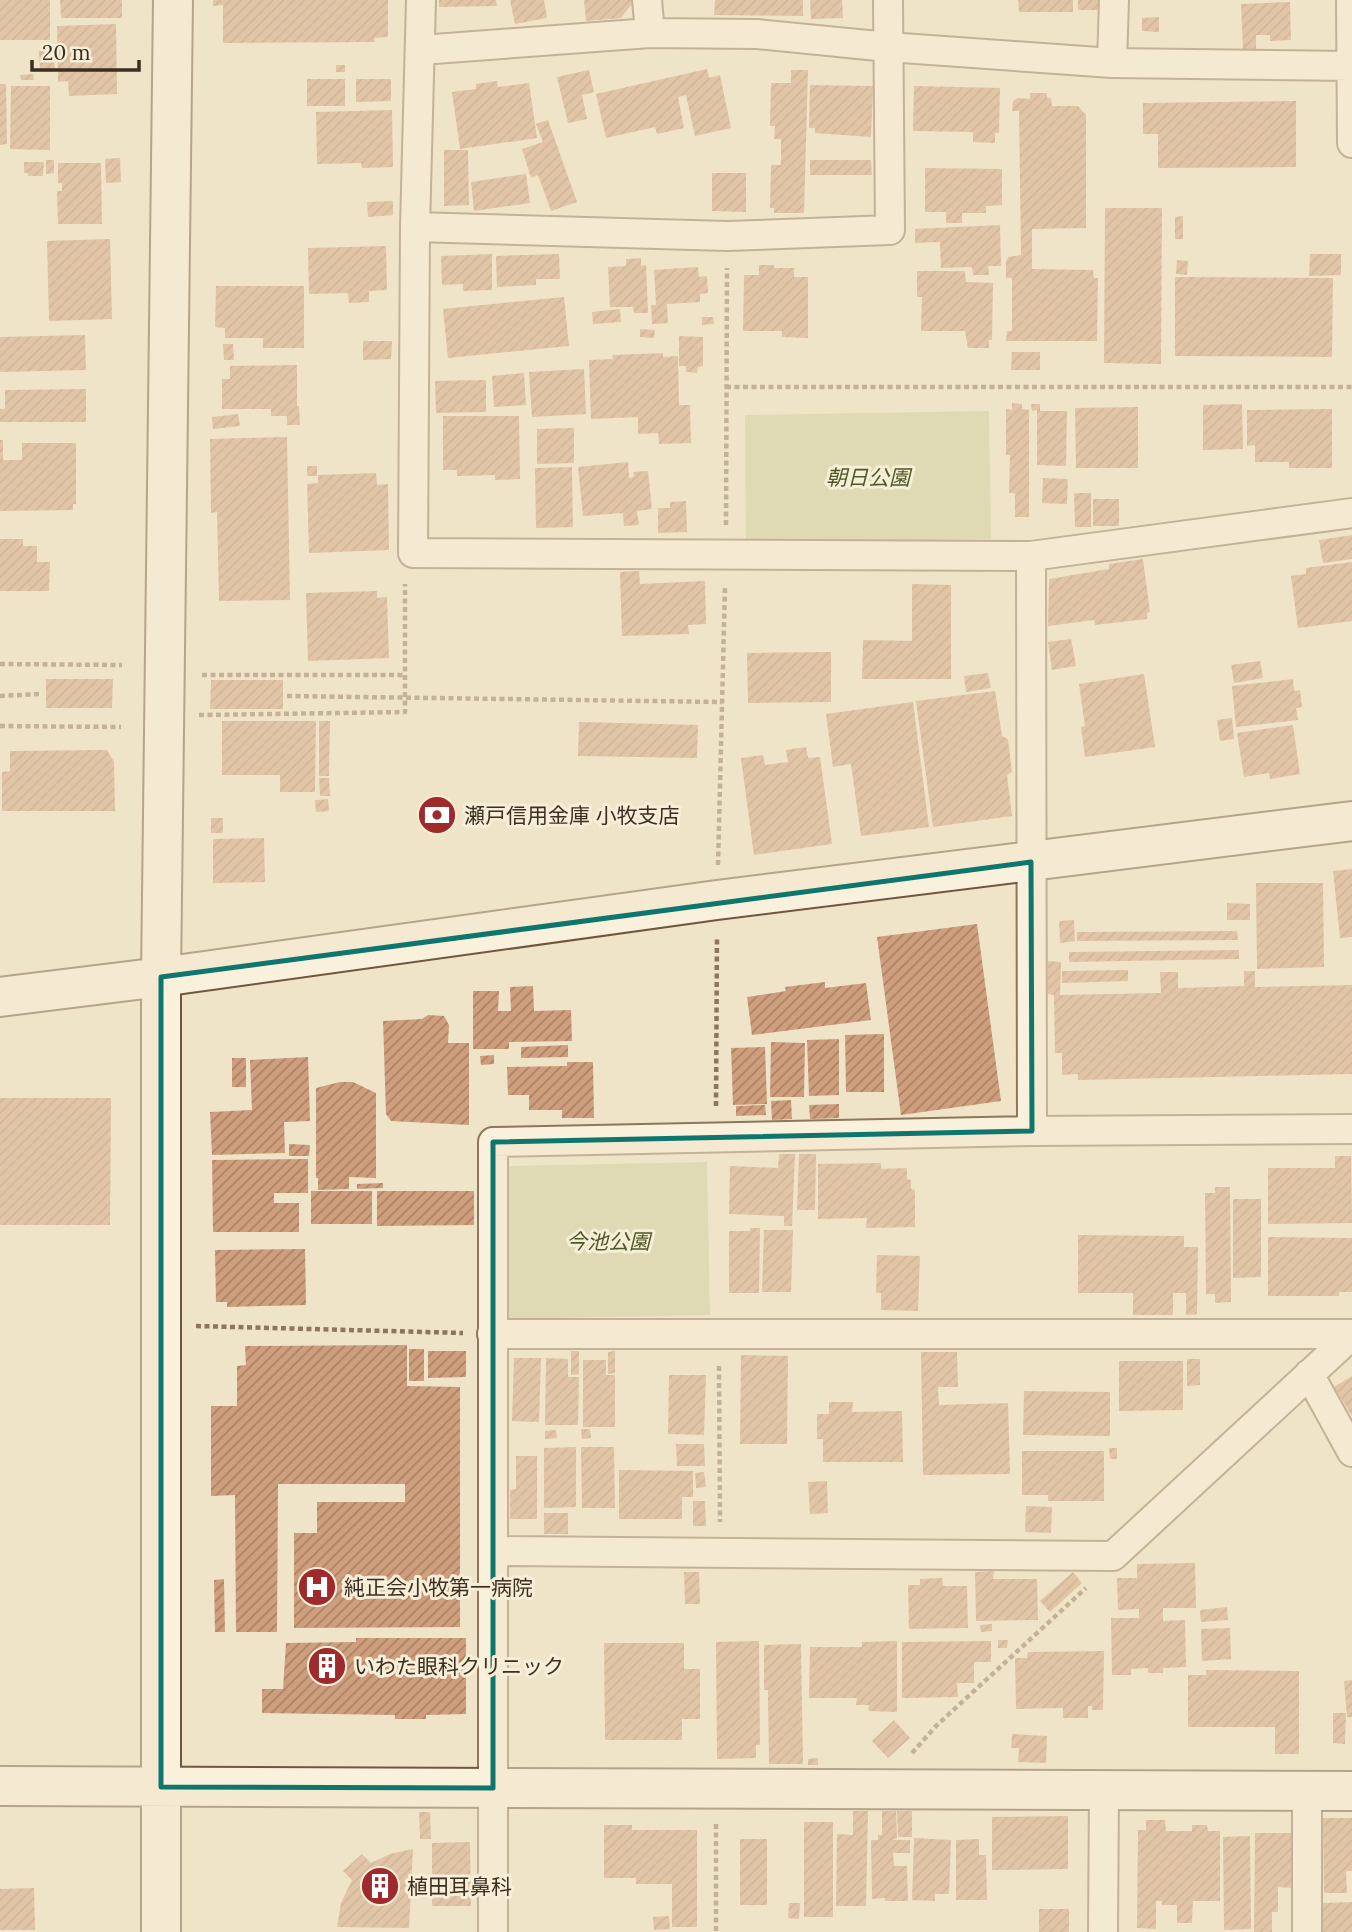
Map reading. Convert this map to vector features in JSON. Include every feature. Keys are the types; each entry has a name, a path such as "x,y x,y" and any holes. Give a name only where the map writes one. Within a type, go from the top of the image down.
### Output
{"street":[{"path":"161,1932 161,977 173,0"},
{"path":"421,0 415,227 413,553 1031,556 1352,513"},
{"path":"647,0 650,33"},
{"path":"415,227 727,236 890,230 888,0"},
{"path":"1112,63 1114,0"},
{"path":"1351,0 1352,143"},
{"path":"421,50 650,33 757,34 888,47 1112,63 1351,66"},
{"path":"1031,556 1032,1131"},
{"path":"0,997 717,900 1352,821"},
{"path":"494,1932 493,1142 1032,1131 1352,1129"},
{"path":"492,1334 1352,1334"},
{"path":"494,1551 1113,1556 1352,1334"},
{"path":"1309,1374 1352,1452"},
{"path":"0,1786 1352,1791"},
{"path":"1103,1932 1104,1790"},
{"path":"1307,1792 1307,1932"}],"path":[{"path":"716,1138 717,900 726,556 727,236"},
{"path":"726,387 1352,387"},
{"path":"198,715 405,712 405,579 413,553"},
{"path":"0,664 122,665"},
{"path":"198,675 405,675"},
{"path":"0,695 40,694"},
{"path":"287,696 722,702"},
{"path":"0,726 121,727"},
{"path":"160,1325 492,1334"},
{"path":"719,1334 720,1552"},
{"path":"879,1789 936,1726 1101,1575 1113,1556"},
{"path":"716,1788 716,1932"}],"highlighted area":[{"path":"1031,862 1032,1131 493,1142 493,1788 161,1787 161,977"}],"green space":[{"name":"朝日公園","path":"989,411 991,539 746,543 745,415"},
{"name":"今池公園","path":"707,1162 710,1315 509,1319 507,1166"}],"building":[{"path":"0,0 50,0 50,40 0,40"},
{"path":"60,0 122,0 122,18 61,18"},
{"path":"213,0 388,0 388,37 374,38 375,42 223,43 223,5 213,6"},
{"path":"439,0 496,0 497,6 439,7"},
{"path":"510,0 544,0 547,18 515,24"},
{"path":"584,0 631,0 631,5 621,18 586,21"},
{"path":"715,0 803,0 803,16 714,15"},
{"path":"810,0 842,0 843,18 811,19"},
{"path":"1018,0 1073,0 1073,12 1019,12"},
{"path":"1078,0 1103,0 1103,10 1078,10"},
{"path":"1290,2 1291,40 1270,41 1270,35 1256,35 1256,52 1243,52 1241,4"},
{"path":"1159,17 1159,32 1142,31 1142,18"},
{"path":"116,24 117,94 69,96 68,81 58,82 57,26"},
{"path":"53,50 55,69 40,70 39,51"},
{"path":"336,65 345,65 345,72 336,72"},
{"path":"707,69 709,78 720,75 731,128 695,136 686,95 678,97 684,128 657,134 655,127 606,138 596,94"},
{"path":"589,70 594,92 582,95 587,119 568,123 557,77"},
{"path":"791,70 808,70 804,213 774,213 774,208 770,208 771,165 781,165 781,139 774,139 775,126 770,126 771,83 791,83"},
{"path":"33,74 34,80 21,80 20,75"},
{"path":"307,79 345,79 345,106 307,106"},
{"path":"356,79 391,79 391,101 356,102"},
{"path":"497,81 498,87 529,83 537,138 460,149 452,92 476,89 476,84"},
{"path":"0,84 6,84 7,144 0,145"},
{"path":"810,85 873,86 871,137 815,133 815,128 809,128"},
{"path":"11,86 50,86 50,150 10,149"},
{"path":"914,86 1000,88 999,133 995,133 995,143 973,142 973,132 913,131"},
{"path":"1030,93 1047,93 1052,106 1078,106 1086,115 1086,228 1032,229 1032,269 1093,270 1094,278 1098,278 1097,341 1006,341 1007,331 1012,331 1012,278 1006,278 1006,262 1008,257 1021,255 1019,111 1012,111 1013,101 1018,98 1030,99"},
{"path":"1296,101 1296,167 1158,168 1158,134 1143,134 1143,103"},
{"path":"392,110 393,167 362,168 361,163 317,164 316,112"},
{"path":"548,120 577,202 551,211 538,175 531,178 522,149 543,142 536,124"},
{"path":"444,150 468,150 469,205 444,206"},
{"path":"120,158 121,182 106,183 105,159"},
{"path":"46,160 54,160 54,173 46,174"},
{"path":"810,160 871,160 872,175 810,175"},
{"path":"24,162 44,162 43,176 28,176 28,173 24,173"},
{"path":"58,163 101,163 102,224 58,224 57,191 62,191 62,183 58,183"},
{"path":"925,168 1002,169 1002,205 986,206 986,213 962,213 962,223 946,223 946,212 925,212"},
{"path":"712,173 746,173 746,212 712,211"},
{"path":"526,174 530,203 474,211 471,182"},
{"path":"393,201 393,215 368,217 367,202"},
{"path":"1105,208 1162,208 1161,364 1104,363"},
{"path":"1183,216 1183,239 1175,239 1175,217"},
{"path":"1000,225 1001,266 988,266 989,275 973,275 972,267 941,268 940,242 915,243 915,229"},
{"path":"110,239 112,319 49,321 47,241"},
{"path":"386,246 387,290 369,291 369,302 349,303 348,293 309,294 308,248"},
{"path":"492,254 492,290 463,291 463,284 442,285 441,256"},
{"path":"559,254 560,279 536,279 536,285 497,287 496,256"},
{"path":"1310,254 1341,254 1341,275 1309,276"},
{"path":"641,258 641,266 646,265 648,313 634,313 633,307 610,307 608,267 626,266 626,259"},
{"path":"1177,260 1188,261 1187,275 1176,274"},
{"path":"759,265 794,268 794,277 808,277 808,338 782,337 782,331 743,331 744,275 759,275"},
{"path":"698,267 699,277 707,276 708,293 700,294 700,302 667,304 668,323 652,324 651,305 656,305 654,270"},
{"path":"917,271 965,271 966,282 993,283 992,340 989,340 989,348 968,348 965,331 921,331 922,297 917,297"},
{"path":"1175,277 1333,278 1332,357 1175,356"},
{"path":"216,286 304,286 304,348 263,348 263,338 225,338 225,328 215,327"},
{"path":"564,297 569,346 448,358 443,309"},
{"path":"620,309 621,322 593,324 592,312"},
{"path":"702,317 713,317 714,324 702,325"},
{"path":"640,329 655,330 654,338 640,337"},
{"path":"85,335 86,370 0,372 0,337"},
{"path":"679,336 703,337 703,366 698,367 697,373 686,372 686,366 679,366"},
{"path":"363,341 392,341 391,359 363,360"},
{"path":"223,344 233,344 234,360 224,360"},
{"path":"1012,352 1040,352 1040,370 1011,370"},
{"path":"663,353 663,357 678,356 679,405 690,405 691,443 659,444 658,433 638,434 638,417 591,419 589,360 613,359 612,355"},
{"path":"297,365 300,425 287,425 287,416 271,416 271,409 222,409 222,379 230,379 230,366"},
{"path":"584,369 586,414 532,417 529,372"},
{"path":"524,373 526,405 494,407 492,376"},
{"path":"486,380 486,412 436,413 435,381"},
{"path":"86,389 86,422 0,422 0,409 5,409 5,390"},
{"path":"1012,403 1022,404 1022,409 1029,410 1029,517 1015,517 1015,493 1009,493 1010,455 1006,455 1006,409 1012,410"},
{"path":"1031,404 1040,404 1040,411 1067,411 1066,466 1037,465 1037,410 1032,411"},
{"path":"1242,404 1243,449 1203,450 1203,405"},
{"path":"1138,407 1138,468 1076,468 1075,408"},
{"path":"1332,409 1332,468 1289,468 1289,462 1255,462 1255,445 1247,446 1247,410"},
{"path":"238,414 240,426 213,429 212,417"},
{"path":"443,416 519,416 520,479 495,480 495,475 457,476 457,470 443,470"},
{"path":"574,428 574,463 537,464 537,429"},
{"path":"287,437 290,600 219,601 217,512 211,513 210,439"},
{"path":"0,440 3,440 3,460 22,460 22,443 76,443 76,504 73,504 73,510 0,511"},
{"path":"628,462 629,478 634,477 633,472 648,471 652,509 637,511 639,525 624,526 623,513 583,516 578,467"},
{"path":"307,466 317,466 317,476 307,476"},
{"path":"572,467 573,527 536,528 535,468"},
{"path":"376,473 377,485 388,484 389,550 309,553 307,484 318,483 318,475"},
{"path":"1043,478 1068,479 1067,504 1042,503"},
{"path":"1074,493 1091,493 1091,527 1075,527"},
{"path":"1093,499 1119,499 1119,526 1093,526"},
{"path":"686,501 687,532 658,533 658,508 670,508 670,502"},
{"path":"1352,535 1352,559 1323,563 1319,540"},
{"path":"0,539 23,539 23,546 37,546 37,562 50,562 49,591 0,591"},
{"path":"1143,559 1150,612 1147,613 1147,619 1095,625 1094,620 1048,626 1049,579 1109,569 1109,564"},
{"path":"1352,562 1352,621 1298,628 1291,576 1306,574 1306,568"},
{"path":"639,571 640,584 705,581 706,624 688,625 689,634 622,636 620,572"},
{"path":"912,584 951,585 951,679 862,679 863,640 912,641"},
{"path":"377,591 377,598 387,597 389,658 308,661 306,593"},
{"path":"1071,639 1076,666 1052,670 1048,642"},
{"path":"831,652 831,702 748,703 747,653"},
{"path":"1260,661 1263,678 1234,683 1231,665"},
{"path":"988,673 991,688 966,692 964,676"},
{"path":"1144,674 1155,747 1085,757 1081,727 1085,726 1079,684"},
{"path":"46,679 113,679 112,708 46,708"},
{"path":"1293,679 1294,691 1300,690 1302,707 1296,708 1298,720 1236,727 1232,686"},
{"path":"211,680 283,680 283,709 210,709"},
{"path":"995,691 1002,736 1008,739 1012,772 1007,775 1012,816 933,827 916,701"},
{"path":"913,702 929,827 861,836 851,764 833,767 826,714"},
{"path":"1232,718 1234,739 1220,741 1217,720"},
{"path":"222,721 316,721 315,792 280,792 280,775 222,775"},
{"path":"319,721 330,721 329,776 319,776"},
{"path":"579,722 698,725 697,758 578,756"},
{"path":"1293,725 1300,774 1270,779 1269,773 1244,777 1237,733"},
{"path":"806,747 808,758 820,757 832,844 754,855 741,758 763,755 765,765 788,762 786,750"},
{"path":"107,750 114,762 115,811 2,811 2,772 10,771 10,751"},
{"path":"319,778 329,778 330,796 320,796"},
{"path":"328,799 329,811 316,812 315,800"},
{"path":"211,818 223,818 223,833 211,833"},
{"path":"264,838 265,882 213,883 213,839"},
{"path":"1352,869 1352,937 1340,938 1333,871"},
{"path":"1256,883 1323,883 1324,967 1257,969"},
{"path":"1227,903 1250,904 1250,920 1227,920"},
{"path":"1074,920 1075,941 1060,943 1059,921"},
{"path":"977,924 1001,1101 901,1115 877,937"},
{"path":"1237,931 1238,940 1077,941 1077,932"},
{"path":"1239,950 1239,959 1069,962 1069,952"},
{"path":"1048,961 1061,962 1060,995 1161,993 1160,972 1178,972 1178,988 1244,986 1244,971 1255,971 1255,987 1352,985 1352,1074 1078,1080 1078,1074 1062,1075 1062,1053 1055,1053 1054,995 1047,994"},
{"path":"1128,970 1128,981 1062,983 1062,971"},
{"path":"825,982 825,988 866,983 871,1020 752,1035 747,997 786,991 785,987"},
{"path":"533,986 534,1011 571,1010 572,1041 509,1042 509,1049 473,1049 473,991 499,991 498,1011 511,1011 510,987"},
{"path":"428,1015 444,1016 449,1025 448,1043 469,1043 469,1125 391,1121 386,1114 383,1021 422,1019"},
{"path":"884,1034 884,1092 846,1092 845,1035"},
{"path":"839,1039 839,1095 809,1096 807,1040"},
{"path":"771,1042 805,1043 804,1097 770,1097"},
{"path":"568,1045 568,1057 521,1058 521,1047"},
{"path":"765,1047 767,1104 733,1105 731,1048"},
{"path":"494,1055 494,1064 481,1065 480,1056"},
{"path":"308,1057 310,1121 284,1122 285,1153 212,1155 210,1112 252,1110 250,1060"},
{"path":"232,1058 246,1058 246,1087 232,1087"},
{"path":"567,1062 593,1062 594,1118 562,1118 562,1110 529,1110 529,1095 508,1095 507,1067 567,1066"},
{"path":"353,1082 376,1093 376,1178 349,1177 349,1189 318,1190 316,1088"},
{"path":"0,1098 111,1098 110,1225 0,1225"},
{"path":"791,1100 792,1119 772,1120 771,1101"},
{"path":"839,1104 839,1118 810,1119 809,1105"},
{"path":"765,1105 766,1115 736,1116 736,1106"},
{"path":"289,1144 310,1145 309,1156 289,1156"},
{"path":"779,1154 795,1154 792,1226 784,1226 784,1216 729,1214 730,1166 778,1168"},
{"path":"799,1154 816,1154 815,1210 797,1210"},
{"path":"1335,1156 1351,1156 1352,1223 1268,1224 1268,1168 1335,1168"},
{"path":"308,1159 308,1193 274,1193 274,1203 299,1203 299,1232 213,1232 212,1160"},
{"path":"881,1163 881,1169 907,1168 907,1179 911,1180 911,1189 915,1190 915,1227 866,1228 867,1218 818,1219 818,1164"},
{"path":"383,1183 383,1188 357,1189 357,1184"},
{"path":"1215,1187 1230,1187 1231,1302 1215,1303 1215,1294 1206,1294 1205,1193 1215,1193"},
{"path":"311,1191 372,1191 372,1224 311,1224"},
{"path":"377,1191 474,1191 474,1225 377,1226"},
{"path":"1233,1199 1261,1199 1261,1277 1233,1278"},
{"path":"750,1228 760,1228 759,1293 729,1293 729,1231 750,1231"},
{"path":"764,1230 793,1230 791,1292 762,1292"},
{"path":"1078,1235 1184,1236 1184,1247 1198,1247 1197,1314 1186,1315 1186,1293 1173,1293 1173,1315 1133,1315 1133,1293 1078,1293"},
{"path":"1268,1237 1352,1238 1352,1292 1339,1292 1339,1296 1268,1296"},
{"path":"305,1249 306,1305 227,1307 227,1302 216,1302 215,1250"},
{"path":"877,1255 920,1256 918,1311 881,1310 881,1293 876,1293"},
{"path":"407,1345 407,1386 460,1387 460,1627 294,1628 294,1533 317,1533 317,1502 405,1502 405,1484 278,1484 277,1632 236,1632 235,1495 211,1496 211,1406 237,1406 237,1366 246,1365 245,1346"},
{"path":"409,1349 424,1349 424,1381 409,1381"},
{"path":"428,1351 466,1351 466,1377 428,1378"},
{"path":"571,1351 579,1351 579,1374 571,1375"},
{"path":"615,1351 615,1373 608,1374 608,1352"},
{"path":"921,1352 957,1352 958,1387 938,1387 939,1405 1008,1403 1010,1474 923,1475"},
{"path":"741,1355 788,1356 787,1444 740,1444"},
{"path":"514,1358 541,1358 539,1422 512,1421"},
{"path":"546,1358 568,1359 568,1377 579,1377 578,1425 545,1425"},
{"path":"1187,1359 1200,1359 1200,1385 1187,1386"},
{"path":"583,1360 606,1360 606,1375 615,1375 615,1427 583,1427"},
{"path":"1119,1361 1183,1361 1183,1410 1119,1411"},
{"path":"669,1375 706,1375 704,1435 668,1434"},
{"path":"1352,1376 1352,1416 1334,1387"},
{"path":"1024,1391 1110,1392 1110,1436 1023,1435"},
{"path":"829,1402 853,1402 852,1412 902,1411 903,1462 823,1462 823,1439 817,1439 817,1414 829,1414"},
{"path":"581,1429 590,1429 591,1438 582,1439"},
{"path":"556,1430 557,1438 545,1439 545,1431"},
{"path":"676,1444 704,1444 705,1466 677,1466"},
{"path":"576,1447 576,1507 544,1508 544,1448"},
{"path":"581,1447 614,1447 615,1508 582,1508"},
{"path":"1109,1448 1117,1448 1117,1459 1110,1459"},
{"path":"1022,1451 1104,1451 1104,1501 1048,1501 1048,1495 1022,1495"},
{"path":"516,1456 537,1456 537,1519 510,1519 510,1490 516,1489"},
{"path":"619,1470 693,1471 693,1497 682,1497 682,1519 619,1519"},
{"path":"704,1472 706,1487 696,1488 695,1473"},
{"path":"827,1481 828,1513 810,1514 808,1482"},
{"path":"693,1501 705,1501 706,1526 693,1526"},
{"path":"1026,1506 1052,1507 1051,1533 1025,1532"},
{"path":"544,1513 568,1513 568,1534 544,1534"},
{"path":"1195,1563 1196,1608 1163,1608 1163,1621 1185,1620 1186,1667 1163,1668 1163,1673 1148,1673 1148,1668 1131,1669 1131,1675 1112,1675 1111,1618 1139,1618 1139,1609 1118,1610 1117,1578 1137,1578 1137,1564"},
{"path":"994,1571 993,1579 1037,1579 1038,1620 976,1621 975,1572"},
{"path":"684,1572 699,1572 700,1604 685,1604"},
{"path":"1073,1572 1082,1583 1050,1612 1040,1601"},
{"path":"942,1578 943,1586 967,1586 968,1628 909,1629 908,1585 920,1585 920,1579"},
{"path":"224,1579 225,1632 215,1632 214,1580"},
{"path":"1227,1607 1228,1620 1201,1622 1200,1610"},
{"path":"992,1624 992,1631 981,1632 980,1625"},
{"path":"1230,1628 1231,1659 1202,1661 1201,1629"},
{"path":"356,1638 466,1638 466,1714 426,1715 426,1719 395,1719 395,1715 262,1713 262,1689 283,1689 286,1643 356,1642"},
{"path":"998,1640 1008,1640 1007,1648 998,1648"},
{"path":"759,1641 760,1745 756,1745 756,1758 717,1759 716,1642"},
{"path":"897,1641 897,1712 868,1711 869,1705 856,1705 857,1698 809,1698 810,1647 862,1647 862,1642"},
{"path":"991,1641 991,1662 974,1662 974,1683 957,1683 958,1697 902,1698 902,1642"},
{"path":"604,1643 684,1643 684,1669 700,1669 700,1719 682,1719 682,1740 605,1740"},
{"path":"801,1644 803,1764 769,1764 768,1690 764,1690 764,1645"},
{"path":"1104,1651 1103,1710 1092,1710 1092,1706 1088,1706 1088,1718 1063,1718 1063,1708 1016,1709 1015,1658 1027,1658 1028,1652"},
{"path":"1206,1670 1299,1671 1299,1754 1275,1754 1275,1727 1188,1727 1188,1675 1206,1675"},
{"path":"1352,1680 1352,1717 1347,1717 1344,1681"},
{"path":"1333,1713 1346,1713 1345,1744 1333,1743"},
{"path":"894,1720 910,1738 888,1758 872,1741"},
{"path":"1012,1734 1047,1736 1046,1763 1018,1762 1019,1748 1011,1748"},
{"path":"818,1758 818,1765 808,1765 808,1759"},
{"path":"853,1811 868,1811 866,1906 836,1906 837,1834 853,1835"},
{"path":"882,1811 896,1811 897,1838 893,1840 910,1840 910,1853 893,1853 894,1866 907,1866 908,1901 872,1899 871,1840 878,1840 878,1835 882,1835"},
{"path":"897,1811 912,1811 912,1837 898,1837"},
{"path":"419,1812 430,1812 431,1839 420,1839"},
{"path":"1068,1816 1068,1869 992,1870 992,1817"},
{"path":"1323,1818 1352,1818 1352,1871 1346,1871 1347,1893 1324,1893"},
{"path":"1146,1820 1165,1820 1166,1831 1192,1831 1192,1825 1207,1825 1208,1831 1220,1831 1220,1901 1193,1901 1192,1923 1177,1923 1177,1905 1162,1905 1162,1901 1156,1901 1156,1929 1137,1928 1138,1830 1146,1830"},
{"path":"804,1822 833,1822 833,1917 804,1917"},
{"path":"604,1825 632,1825 632,1830 697,1830 697,1927 672,1927 672,1884 636,1884 636,1878 604,1878"},
{"path":"1255,1833 1292,1833 1292,1888 1278,1887 1278,1912 1272,1912 1272,1932 1254,1932"},
{"path":"1250,1836 1251,1929 1224,1930 1223,1837"},
{"path":"914,1838 951,1840 949,1894 935,1894 935,1901 912,1900"},
{"path":"740,1839 767,1839 767,1905 740,1905"},
{"path":"979,1839 979,1855 986,1855 987,1900 956,1900 956,1840"},
{"path":"470,1842 471,1906 432,1906 432,1843"},
{"name":"植田耳鼻科","path":"413,1849 409,1928 337,1927 341,1903 352,1880 343,1871 362,1854 371,1863 390,1854"},
{"path":"34,1888 35,1930 0,1930 0,1889"},
{"path":"1352,1902 1352,1932 1323,1932 1323,1903"},
{"path":"789,1903 800,1903 799,1919 788,1918"},
{"path":"1039,1909 1069,1909 1069,1932 1039,1932"},
{"path":"669,1916 670,1929 654,1930 653,1917"}],"place":[{"name":"瀬戸信用金庫 小牧支店","path":"437,815"},
{"name":"純正会小牧第一病院","path":"317,1587"},
{"name":"いわた眼科クリニック","path":"327,1666"},
{"name":"植田耳鼻科","path":"380,1886"}]}
